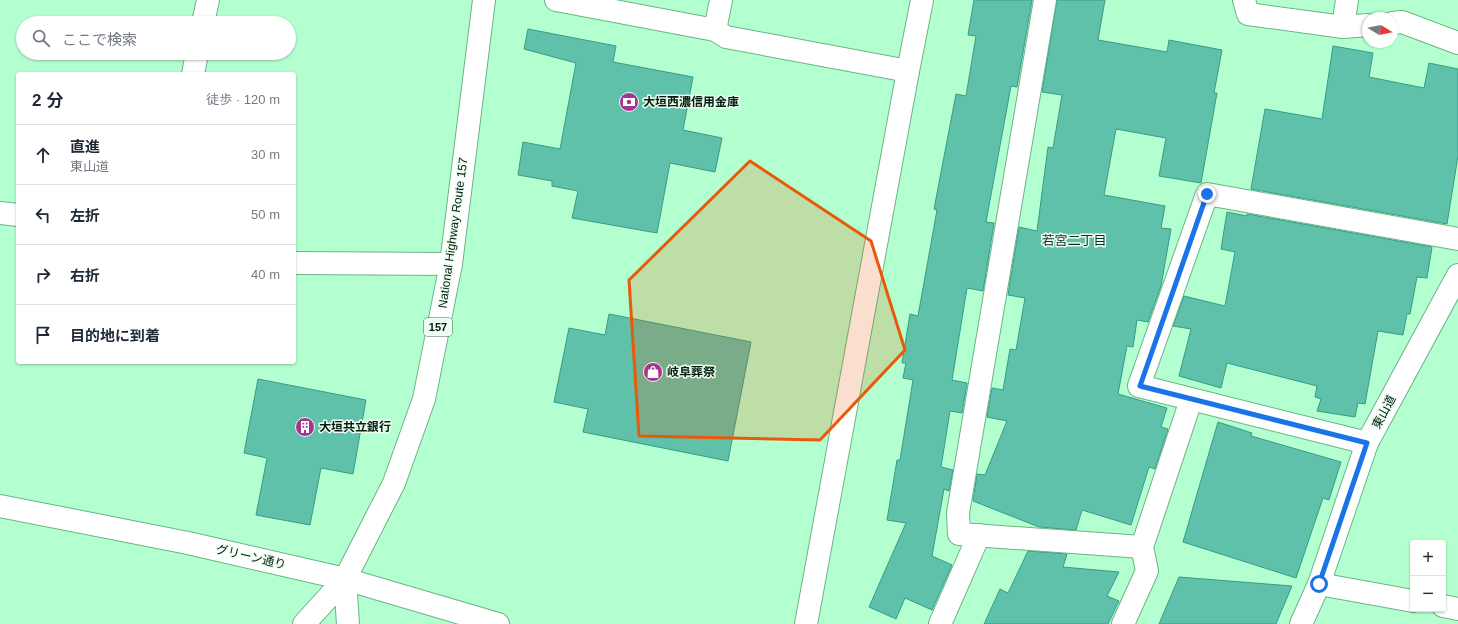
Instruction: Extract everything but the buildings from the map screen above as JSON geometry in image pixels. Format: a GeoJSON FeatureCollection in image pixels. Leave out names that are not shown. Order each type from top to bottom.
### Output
{"type":"FeatureCollection","features":[{"type":"Feature","properties":{"kind":"main road"},"geometry":{"type":"LineString","coordinates":[[205,16],[208,0]]}},
{"type":"Feature","properties":{"kind":"main road","name":"National Highway Route 157"},"geometry":{"type":"LineString","coordinates":[[304,624],[345,579],[394,484],[424,398],[451,264],[484,0]]}},
{"type":"Feature","properties":{"kind":"main road"},"geometry":{"type":"LineString","coordinates":[[556,0],[715,30],[726,37],[908,71]]}},
{"type":"Feature","properties":{"kind":"main road"},"geometry":{"type":"LineString","coordinates":[[715,30],[721,0]]}},
{"type":"Feature","properties":{"kind":"main road"},"geometry":{"type":"LineString","coordinates":[[806,624],[922,0]]}},
{"type":"Feature","properties":{"kind":"main road"},"geometry":{"type":"LineString","coordinates":[[1045,0],[958,513],[959,534],[1142,547]]}},
{"type":"Feature","properties":{"kind":"main road"},"geometry":{"type":"LineString","coordinates":[[1244,0],[1248,14],[1343,27],[1362,25]]}},
{"type":"Feature","properties":{"kind":"main road"},"geometry":{"type":"LineString","coordinates":[[1343,27],[1347,0]]}},
{"type":"Feature","properties":{"kind":"main road"},"geometry":{"type":"LineString","coordinates":[[1398,22],[1402,22],[1458,43]]}},
{"type":"Feature","properties":{"kind":"main road"},"geometry":{"type":"LineString","coordinates":[[193,72],[196,60]]}},
{"type":"Feature","properties":{"kind":"main road"},"geometry":{"type":"LineString","coordinates":[[1367,443],[1140,386],[1207,194],[1458,239]]}},
{"type":"Feature","properties":{"kind":"main road"},"geometry":{"type":"LineString","coordinates":[[0,213],[16,215]]}},
{"type":"Feature","properties":{"kind":"main road"},"geometry":{"type":"LineString","coordinates":[[296,263],[451,264]]}},
{"type":"Feature","properties":{"kind":"main road","name":"東山道"},"geometry":{"type":"LineString","coordinates":[[1301,624],[1319,584],[1367,443],[1458,275]]}},
{"type":"Feature","properties":{"kind":"main road"},"geometry":{"type":"LineString","coordinates":[[1123,624],[1147,571],[1142,547],[1191,400]]}},
{"type":"Feature","properties":{"kind":"main road","name":"グリーン通り"},"geometry":{"type":"LineString","coordinates":[[0,506],[188,543],[345,579],[498,624]]}},
{"type":"Feature","properties":{"kind":"main road"},"geometry":{"type":"LineString","coordinates":[[940,624],[979,535]]}},
{"type":"Feature","properties":{"kind":"main road"},"geometry":{"type":"LineString","coordinates":[[345,579],[348,624]]}},
{"type":"Feature","properties":{"kind":"main road"},"geometry":{"type":"LineString","coordinates":[[1319,584],[1410,600]]}},
{"type":"Feature","properties":{"kind":"main road"},"geometry":{"type":"LineString","coordinates":[[1446,607],[1458,609]]}},
{"type":"Feature","properties":{"kind":"highlighted area"},"geometry":{"type":"Polygon","coordinates":[[[750,161],[871,241],[905,350],[820,440],[639,436],[629,280],[750,161]]]}},
{"type":"Feature","properties":{"kind":"place","name":"大垣西濃信用金庫"},"geometry":{"type":"Point","coordinates":[629,102]}},
{"type":"Feature","properties":{"kind":"place","name":"岐阜葬祭"},"geometry":{"type":"Point","coordinates":[653,372]}},
{"type":"Feature","properties":{"kind":"place","name":"大垣共立銀行"},"geometry":{"type":"Point","coordinates":[305,427]}},
{"type":"Feature","properties":{"kind":"district","name":"若宮二丁目"},"geometry":{"type":"Point","coordinates":[1074,240]}},
{"type":"Feature","properties":{"kind":"route"},"geometry":{"type":"LineString","coordinates":[[1207,194],[1140,386],[1367,443],[1319,584]]}}]}
